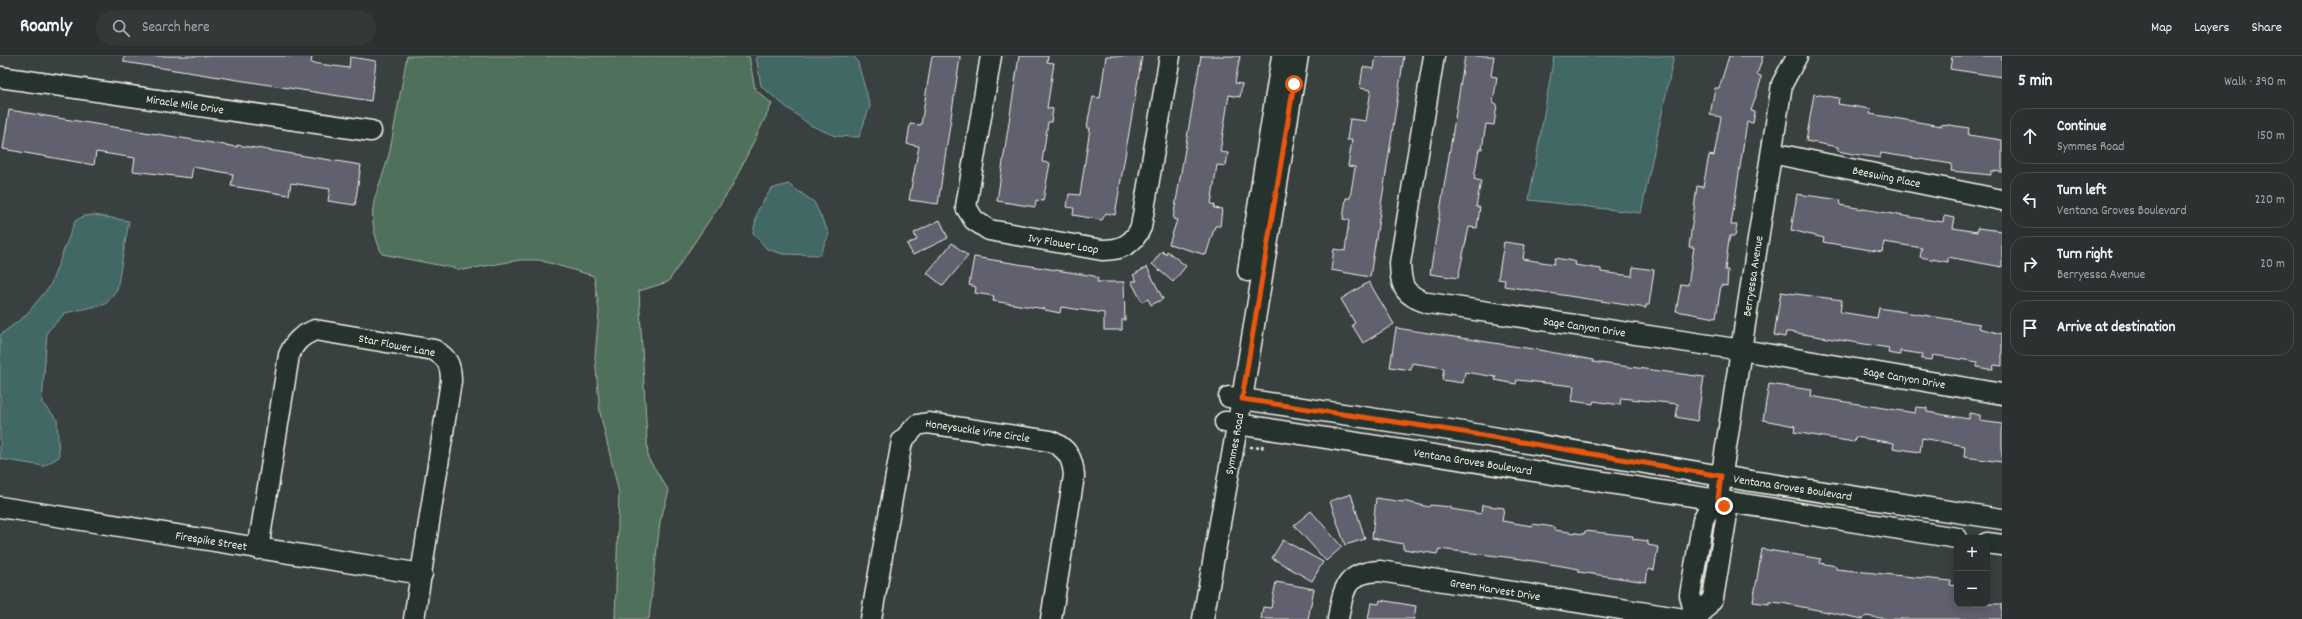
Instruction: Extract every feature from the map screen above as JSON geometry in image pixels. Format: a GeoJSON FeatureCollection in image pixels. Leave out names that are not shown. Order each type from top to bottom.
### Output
{"type":"FeatureCollection","features":[{"type":"Feature","properties":{"kind":"street","name":"Ivy Flower Loop"},"geometry":{"type":"LineString","coordinates":[[991,56],[966,207],[974,220],[989,230],[1102,250],[1112,250],[1130,243],[1141,227],[1170,56]]}},
{"type":"Feature","properties":{"kind":"street","name":"Symmes Road"},"geometry":{"type":"LineString","coordinates":[[1203,619],[1282,56]]}},
{"type":"Feature","properties":{"kind":"street","name":"Symmes Road"},"geometry":{"type":"LineString","coordinates":[[1235,398],[1298,56]]}},
{"type":"Feature","properties":{"kind":"street","name":"Sage Canyon Drive"},"geometry":{"type":"LineString","coordinates":[[1434,56],[1400,263],[1401,278],[1404,289],[1412,298],[1428,303],[1742,350],[2002,394]]}},
{"type":"Feature","properties":{"kind":"street","name":"Berryessa Avenue"},"geometry":{"type":"LineString","coordinates":[[1718,499],[1782,84],[1797,56]]}},
{"type":"Feature","properties":{"kind":"street","name":"Miracle Mile Drive"},"geometry":{"type":"LineString","coordinates":[[0,77],[371,131]]}},
{"type":"Feature","properties":{"kind":"street","name":"Beeswing Place"},"geometry":{"type":"LineString","coordinates":[[1772,153],[2002,200]]}},
{"type":"Feature","properties":{"kind":"street","name":"Star Flower Lane"},"geometry":{"type":"LineString","coordinates":[[258,548],[289,355],[294,343],[302,335],[315,330],[434,350],[445,356],[451,366],[451,380],[414,619]]}},
{"type":"Feature","properties":{"kind":"street","name":"Ventana Groves Boulevard"},"geometry":{"type":"LineString","coordinates":[[1235,398],[1463,432],[1721,476],[2002,519]]}},
{"type":"Feature","properties":{"kind":"street","name":"Honeysuckle Vine Circle"},"geometry":{"type":"LineString","coordinates":[[871,619],[902,441],[917,426],[928,423],[1050,440],[1060,444],[1067,451],[1073,462],[1074,476],[1051,619]]}},
{"type":"Feature","properties":{"kind":"street","name":"Symmes Road"},"geometry":{"type":"LineString","coordinates":[[1193,619],[1231,423]]}},
{"type":"Feature","properties":{"kind":"street","name":"Ventana Groves Boulevard"},"geometry":{"type":"LineString","coordinates":[[1231,423],[1954,538]]}},
{"type":"Feature","properties":{"kind":"street"},"geometry":{"type":"LineString","coordinates":[[1696,619],[1690,595],[1703,520],[1711,504],[1718,499]]}},
{"type":"Feature","properties":{"kind":"street","name":"Firespike Street"},"geometry":{"type":"LineString","coordinates":[[0,507],[422,574]]}},
{"type":"Feature","properties":{"kind":"street"},"geometry":{"type":"LineString","coordinates":[[1990,543],[2002,545]]}},
{"type":"Feature","properties":{"kind":"street","name":"Green Harvest Drive"},"geometry":{"type":"LineString","coordinates":[[1338,619],[1346,586],[1354,576],[1366,571],[1380,571],[1684,619]]}},
{"type":"Feature","properties":{"kind":"green space"},"geometry":{"type":"Polygon","coordinates":[[[407,56],[749,56],[755,89],[772,104],[731,188],[668,282],[639,291],[648,458],[669,491],[660,522],[649,619],[615,619],[619,493],[600,413],[595,357],[599,311],[594,276],[539,260],[520,260],[463,270],[382,254],[373,223],[374,200],[390,150],[407,56]]]}},
{"type":"Feature","properties":{"kind":"water"},"geometry":{"type":"Polygon","coordinates":[[[756,56],[853,56],[857,60],[870,106],[859,137],[835,136],[810,125],[785,106],[761,86],[756,56]]]}},
{"type":"Feature","properties":{"kind":"water"},"geometry":{"type":"Polygon","coordinates":[[[1554,56],[1674,56],[1641,213],[1529,200],[1554,56]]]}},
{"type":"Feature","properties":{"kind":"water"},"geometry":{"type":"Polygon","coordinates":[[[788,184],[814,202],[829,234],[820,255],[783,254],[767,249],[753,233],[758,210],[771,189],[788,184]]]}},
{"type":"Feature","properties":{"kind":"water"},"geometry":{"type":"Polygon","coordinates":[[[94,215],[129,221],[117,289],[106,304],[65,313],[47,332],[42,403],[57,419],[59,457],[44,466],[0,459],[0,335],[25,316],[50,286],[75,221],[84,216],[94,215]]]}},
{"type":"Feature","properties":{"kind":"building"},"geometry":{"type":"Polygon","coordinates":[[[124,56],[312,56],[311,63],[349,68],[350,57],[376,61],[371,101],[124,62],[124,56]]]}},
{"type":"Feature","properties":{"kind":"building"},"geometry":{"type":"Polygon","coordinates":[[[932,56],[960,56],[938,204],[909,200],[919,146],[907,144],[910,124],[921,125],[932,56]]]}},
{"type":"Feature","properties":{"kind":"building"},"geometry":{"type":"Polygon","coordinates":[[[1019,56],[1048,56],[1047,62],[1054,63],[1047,108],[1053,109],[1051,122],[1048,122],[1042,162],[1050,163],[1043,201],[1036,200],[1035,207],[997,201],[1019,56]]]}},
{"type":"Feature","properties":{"kind":"building"},"geometry":{"type":"Polygon","coordinates":[[[1106,56],[1142,56],[1115,215],[1106,213],[1102,220],[1073,215],[1074,208],[1067,207],[1069,194],[1080,195],[1090,128],[1087,128],[1089,115],[1093,97],[1100,98],[1106,56]]]}},
{"type":"Feature","properties":{"kind":"building"},"geometry":{"type":"Polygon","coordinates":[[[1201,56],[1240,56],[1235,83],[1242,84],[1240,97],[1229,95],[1220,152],[1228,153],[1226,166],[1217,165],[1211,204],[1215,205],[1214,208],[1222,209],[1220,226],[1215,226],[1206,255],[1169,244],[1177,220],[1173,219],[1201,56]]]}},
{"type":"Feature","properties":{"kind":"building"},"geometry":{"type":"Polygon","coordinates":[[[1376,56],[1404,56],[1370,277],[1331,270],[1334,249],[1345,251],[1349,220],[1343,219],[1346,198],[1350,198],[1355,167],[1348,166],[1352,140],[1347,140],[1350,119],[1366,121],[1371,90],[1360,88],[1363,67],[1374,69],[1376,56]]]}},
{"type":"Feature","properties":{"kind":"building"},"geometry":{"type":"Polygon","coordinates":[[[1465,56],[1494,56],[1491,76],[1497,77],[1493,103],[1497,104],[1494,125],[1486,124],[1482,149],[1479,149],[1474,179],[1481,181],[1476,207],[1480,207],[1477,228],[1469,227],[1458,278],[1430,274],[1465,56]]]}},
{"type":"Feature","properties":{"kind":"building"},"geometry":{"type":"Polygon","coordinates":[[[1729,56],[1763,56],[1757,75],[1761,76],[1761,80],[1751,111],[1755,112],[1753,123],[1747,122],[1731,225],[1737,225],[1735,236],[1730,236],[1725,270],[1728,270],[1727,286],[1721,285],[1716,318],[1676,311],[1681,284],[1688,285],[1694,247],[1689,247],[1697,186],[1703,187],[1709,155],[1714,156],[1721,117],[1710,115],[1715,88],[1719,88],[1729,56]]]}},
{"type":"Feature","properties":{"kind":"building"},"geometry":{"type":"Polygon","coordinates":[[[1952,56],[2002,56],[2002,77],[1950,69],[1952,56]]]}},
{"type":"Feature","properties":{"kind":"building"},"geometry":{"type":"Polygon","coordinates":[[[1814,94],[1839,98],[1838,104],[1871,109],[1870,114],[1942,126],[1942,124],[1969,128],[1968,135],[2002,140],[2002,172],[1991,171],[1991,175],[1951,171],[1952,164],[1881,153],[1880,158],[1853,154],[1838,151],[1838,147],[1806,141],[1814,94]]]}},
{"type":"Feature","properties":{"kind":"building"},"geometry":{"type":"Polygon","coordinates":[[[9,110],[237,147],[237,145],[361,165],[355,205],[328,201],[330,189],[291,183],[289,195],[231,186],[233,174],[193,167],[191,178],[133,171],[135,158],[96,152],[94,165],[3,149],[9,110]]]}},
{"type":"Feature","properties":{"kind":"building"},"geometry":{"type":"Polygon","coordinates":[[[1797,194],[1841,200],[1840,205],[1910,217],[1943,222],[1944,216],[1955,218],[1953,228],[1977,232],[1977,228],[2002,231],[2002,267],[1948,257],[1948,262],[1920,257],[1922,248],[1884,242],[1882,252],[1823,242],[1824,238],[1791,230],[1797,194]]]}},
{"type":"Feature","properties":{"kind":"building"},"geometry":{"type":"Polygon","coordinates":[[[940,220],[948,238],[913,255],[907,244],[917,240],[914,233],[940,220]]]}},
{"type":"Feature","properties":{"kind":"building"},"geometry":{"type":"Polygon","coordinates":[[[1504,242],[1525,245],[1523,259],[1554,264],[1555,258],[1576,262],[1575,265],[1601,269],[1601,272],[1632,276],[1633,267],[1654,270],[1649,305],[1646,305],[1646,308],[1504,286],[1505,280],[1498,279],[1504,242]]]}},
{"type":"Feature","properties":{"kind":"building"},"geometry":{"type":"Polygon","coordinates":[[[952,243],[968,256],[943,286],[927,273],[952,243]]]}},
{"type":"Feature","properties":{"kind":"building"},"geometry":{"type":"Polygon","coordinates":[[[1162,251],[1166,255],[1167,251],[1186,266],[1173,282],[1152,264],[1162,251]]]}},
{"type":"Feature","properties":{"kind":"building"},"geometry":{"type":"Polygon","coordinates":[[[974,257],[1094,276],[1098,278],[1097,282],[1124,282],[1125,320],[1122,320],[1122,330],[1104,330],[1104,313],[1061,307],[1060,313],[1045,309],[993,301],[994,296],[975,293],[976,287],[969,285],[974,257]]]}},
{"type":"Feature","properties":{"kind":"building"},"geometry":{"type":"Polygon","coordinates":[[[1147,267],[1163,299],[1151,305],[1148,299],[1142,302],[1131,281],[1137,281],[1133,275],[1147,267]]]}},
{"type":"Feature","properties":{"kind":"building"},"geometry":{"type":"Polygon","coordinates":[[[1369,282],[1394,324],[1363,343],[1352,325],[1355,323],[1341,299],[1369,282]]]}},
{"type":"Feature","properties":{"kind":"building"},"geometry":{"type":"Polygon","coordinates":[[[1781,292],[1842,300],[1840,312],[1877,318],[1879,308],[1980,324],[1979,328],[2002,334],[2002,366],[1994,365],[1993,369],[1988,369],[1977,367],[1978,362],[1933,355],[1932,360],[1921,359],[1922,354],[1900,351],[1900,355],[1888,353],[1889,348],[1790,332],[1786,332],[1785,337],[1774,335],[1781,292]]]}},
{"type":"Feature","properties":{"kind":"building"},"geometry":{"type":"Polygon","coordinates":[[[1396,328],[1539,350],[1593,360],[1593,362],[1704,377],[1697,421],[1676,417],[1678,404],[1621,398],[1620,405],[1594,401],[1593,404],[1572,401],[1574,386],[1517,380],[1516,384],[1495,380],[1496,377],[1465,372],[1463,383],[1442,380],[1444,368],[1412,363],[1411,370],[1390,367],[1396,328]]]}},
{"type":"Feature","properties":{"kind":"building"},"geometry":{"type":"Polygon","coordinates":[[[1769,384],[1812,390],[1811,396],[1915,413],[1916,407],[1927,408],[1927,412],[1969,419],[1969,413],[1980,415],[1980,421],[2002,424],[2002,462],[1964,457],[1965,446],[1922,438],[1920,452],[1893,448],[1894,443],[1855,437],[1854,442],[1794,432],[1795,426],[1763,420],[1769,384]]]}},
{"type":"Feature","properties":{"kind":"building"},"geometry":{"type":"Polygon","coordinates":[[[1351,494],[1365,539],[1345,545],[1330,501],[1351,494]]]}},
{"type":"Feature","properties":{"kind":"building"},"geometry":{"type":"Polygon","coordinates":[[[1376,498],[1403,501],[1429,507],[1430,505],[1451,507],[1451,509],[1481,514],[1482,505],[1504,508],[1502,521],[1532,526],[1533,524],[1554,527],[1554,530],[1584,534],[1585,531],[1633,536],[1633,539],[1648,541],[1648,545],[1658,547],[1654,570],[1648,569],[1646,582],[1579,572],[1579,569],[1522,559],[1439,549],[1437,554],[1403,549],[1403,544],[1372,538],[1376,498]]]}},
{"type":"Feature","properties":{"kind":"building"},"geometry":{"type":"Polygon","coordinates":[[[1311,511],[1342,547],[1326,561],[1294,525],[1311,511]]]}},
{"type":"Feature","properties":{"kind":"building"},"geometry":{"type":"Polygon","coordinates":[[[1283,540],[1323,562],[1312,581],[1272,558],[1283,540]]]}},
{"type":"Feature","properties":{"kind":"building"},"geometry":{"type":"Polygon","coordinates":[[[1762,549],[1821,559],[1820,563],[1836,566],[1836,569],[1951,581],[1950,585],[1954,586],[1954,607],[1990,607],[1990,604],[2002,604],[2002,619],[1888,619],[1866,616],[1863,619],[1782,603],[1769,602],[1769,604],[1753,602],[1762,549]]]}},
{"type":"Feature","properties":{"kind":"building"},"geometry":{"type":"Polygon","coordinates":[[[1276,582],[1314,589],[1308,619],[1261,619],[1263,607],[1271,608],[1276,582]]]}},
{"type":"Feature","properties":{"kind":"building"},"geometry":{"type":"Polygon","coordinates":[[[1380,600],[1416,606],[1414,619],[1368,619],[1371,603],[1379,604],[1380,600]]]}},
{"type":"Feature","properties":{"kind":"route"},"geometry":{"type":"LineString","coordinates":[[1294,84],[1258,293],[1242,399],[1463,432],[1721,476],[1718,499],[1724,506]]}}]}
